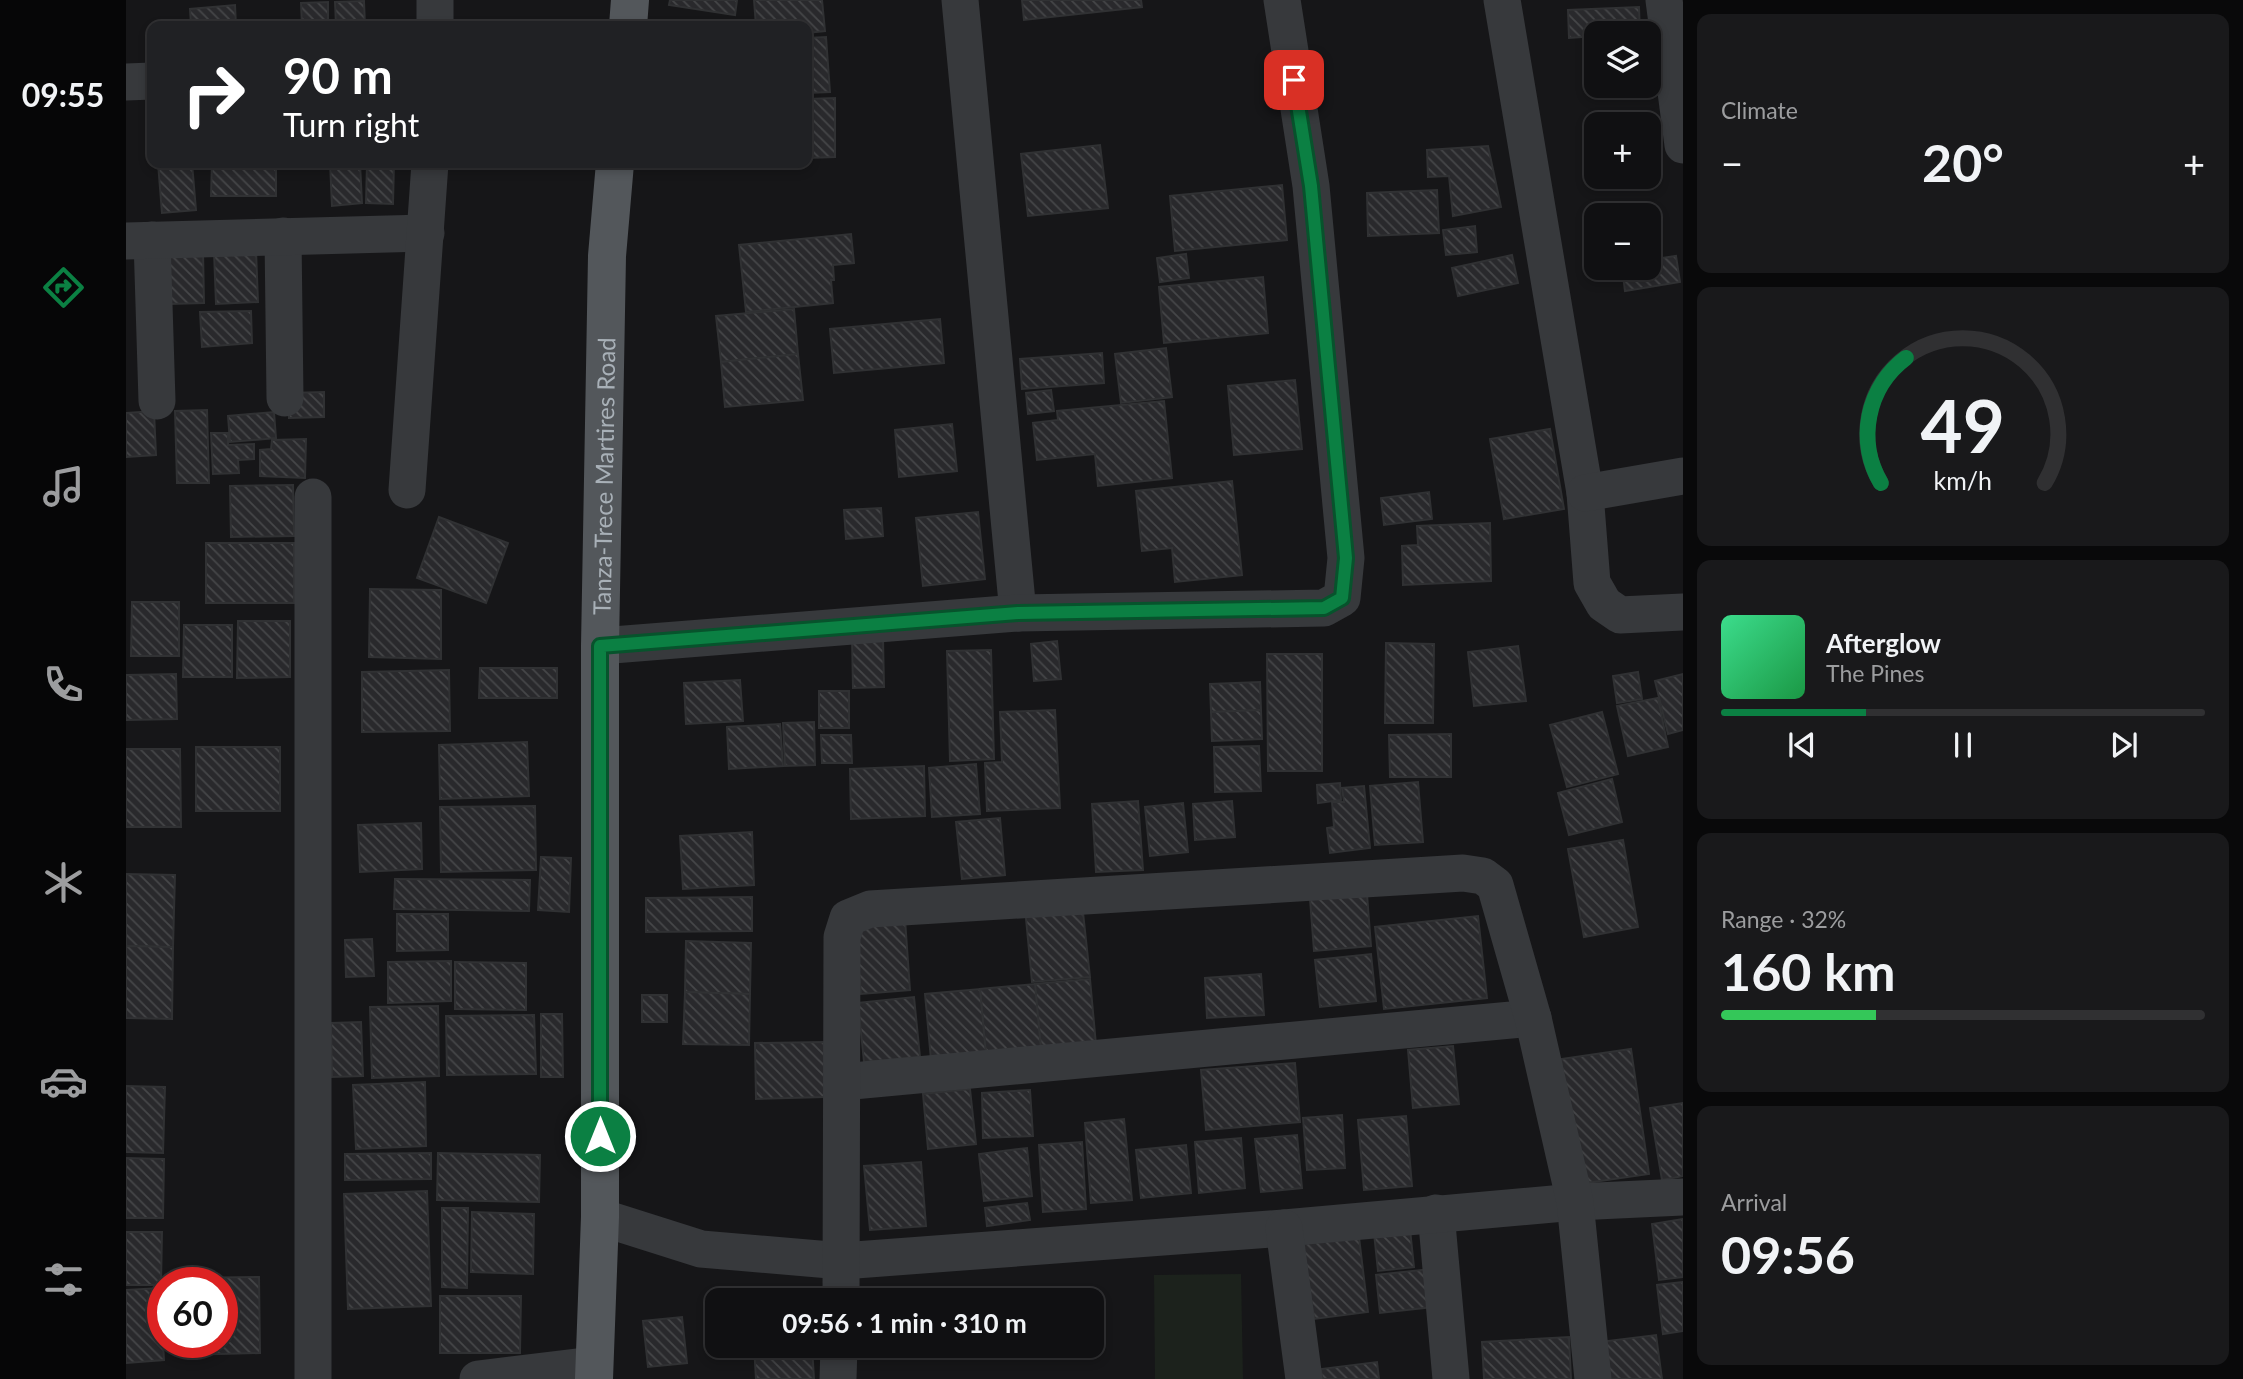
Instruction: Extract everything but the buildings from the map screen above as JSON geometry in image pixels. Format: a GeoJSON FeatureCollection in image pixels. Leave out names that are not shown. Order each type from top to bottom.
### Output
{"type":"FeatureCollection","features":[{"type":"Feature","properties":{"kind":"main road"},"geometry":{"type":"LineString","coordinates":[[628,21],[630,0]]}},
{"type":"Feature","properties":{"kind":"main road","name":"Tanza-Trece Martires Road"},"geometry":{"type":"LineString","coordinates":[[594,1372],[600,1217],[600,646],[607,256],[615,168]]}},
{"type":"Feature","properties":{"kind":"street"},"geometry":{"type":"LineString","coordinates":[[435,0],[435,21]]}},
{"type":"Feature","properties":{"kind":"street"},"geometry":{"type":"LineString","coordinates":[[960,0],[1018,613]]}},
{"type":"Feature","properties":{"kind":"street"},"geometry":{"type":"LineString","coordinates":[[600,646],[1018,613],[1324,608],[1342,598],[1346,558],[1311,186],[1282,0]]}},
{"type":"Feature","properties":{"kind":"street"},"geometry":{"type":"LineString","coordinates":[[1502,0],[1585,493],[1592,583],[1604,604],[1620,615],[1683,612]]}},
{"type":"Feature","properties":{"kind":"street"},"geometry":{"type":"LineString","coordinates":[[1664,0],[1683,145]]}},
{"type":"Feature","properties":{"kind":"street"},"geometry":{"type":"LineString","coordinates":[[126,82],[147,81]]}},
{"type":"Feature","properties":{"kind":"street"},"geometry":{"type":"LineString","coordinates":[[407,490],[430,168]]}},
{"type":"Feature","properties":{"kind":"street"},"geometry":{"type":"LineString","coordinates":[[157,401],[139,240],[426,233]]}},
{"type":"Feature","properties":{"kind":"street"},"geometry":{"type":"LineString","coordinates":[[283,236],[285,398]]}},
{"type":"Feature","properties":{"kind":"street"},"geometry":{"type":"LineString","coordinates":[[1585,493],[1683,476]]}},
{"type":"Feature","properties":{"kind":"street"},"geometry":{"type":"LineString","coordinates":[[313,497],[313,1379]]}},
{"type":"Feature","properties":{"kind":"street"},"geometry":{"type":"LineString","coordinates":[[841,1288],[842,937],[848,918],[870,909],[1463,873],[1483,876],[1496,885],[1533,1018],[1575,1202],[1593,1379]]}},
{"type":"Feature","properties":{"kind":"street"},"geometry":{"type":"LineString","coordinates":[[842,1082],[1533,1018]]}},
{"type":"Feature","properties":{"kind":"street"},"geometry":{"type":"LineString","coordinates":[[600,1217],[701,1249],[842,1261],[1284,1228],[1575,1202],[1683,1197]]}},
{"type":"Feature","properties":{"kind":"street"},"geometry":{"type":"LineString","coordinates":[[1436,1213],[1451,1379]]}},
{"type":"Feature","properties":{"kind":"street"},"geometry":{"type":"LineString","coordinates":[[1284,1228],[1304,1379]]}},
{"type":"Feature","properties":{"kind":"street"},"geometry":{"type":"LineString","coordinates":[[838,1379],[839,1358]]}},
{"type":"Feature","properties":{"kind":"street"},"geometry":{"type":"LineString","coordinates":[[478,1379],[594,1372]]}},
{"type":"Feature","properties":{"kind":"shaded area"},"geometry":{"type":"Polygon","coordinates":[[[1241,1274],[1243,1379],[1155,1379],[1154,1275],[1241,1274]]]}},
{"type":"Feature","properties":{"kind":"route"},"geometry":{"type":"LineString","coordinates":[[600,1136],[600,646],[1018,613],[1324,608],[1342,598],[1346,558],[1311,186],[1294,80]]}}]}
